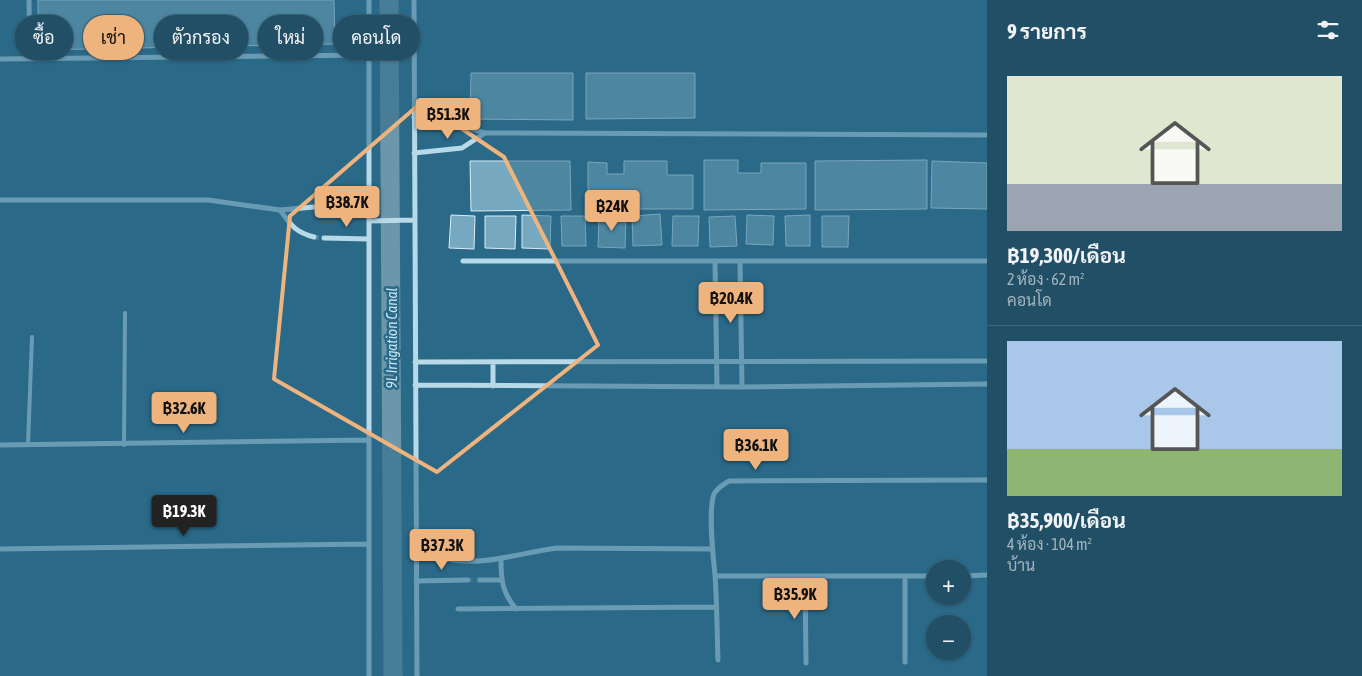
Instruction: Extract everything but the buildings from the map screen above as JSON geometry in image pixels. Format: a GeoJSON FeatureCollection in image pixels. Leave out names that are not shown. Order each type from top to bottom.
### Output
{"type":"FeatureCollection","features":[{"type":"Feature","properties":{"kind":"street"},"geometry":{"type":"LineString","coordinates":[[29,0],[29,15]]}},
{"type":"Feature","properties":{"kind":"street"},"geometry":{"type":"LineString","coordinates":[[369,0],[369,15]]}},
{"type":"Feature","properties":{"kind":"street"},"geometry":{"type":"LineString","coordinates":[[414,0],[412,221],[417,676]]}},
{"type":"Feature","properties":{"kind":"street"},"geometry":{"type":"LineString","coordinates":[[73,59],[333,56]]}},
{"type":"Feature","properties":{"kind":"street"},"geometry":{"type":"LineString","coordinates":[[0,59],[15,59]]}},
{"type":"Feature","properties":{"kind":"street"},"geometry":{"type":"LineString","coordinates":[[368,60],[369,676]]}},
{"type":"Feature","properties":{"kind":"street"},"geometry":{"type":"LineString","coordinates":[[414,117],[445,120],[485,133],[987,135]]}},
{"type":"Feature","properties":{"kind":"street"},"geometry":{"type":"LineString","coordinates":[[414,152],[462,148],[485,133]]}},
{"type":"Feature","properties":{"kind":"street"},"geometry":{"type":"LineString","coordinates":[[0,200],[208,200],[280,210],[314,207]]}},
{"type":"Feature","properties":{"kind":"street"},"geometry":{"type":"LineString","coordinates":[[324,207],[369,207]]}},
{"type":"Feature","properties":{"kind":"street"},"geometry":{"type":"LineString","coordinates":[[280,210],[301,234],[314,237]]}},
{"type":"Feature","properties":{"kind":"street"},"geometry":{"type":"LineString","coordinates":[[369,221],[412,221]]}},
{"type":"Feature","properties":{"kind":"street"},"geometry":{"type":"LineString","coordinates":[[324,238],[369,239]]}},
{"type":"Feature","properties":{"kind":"street"},"geometry":{"type":"LineString","coordinates":[[463,261],[987,261]]}},
{"type":"Feature","properties":{"kind":"street"},"geometry":{"type":"LineString","coordinates":[[740,261],[742,387]]}},
{"type":"Feature","properties":{"kind":"street"},"geometry":{"type":"LineString","coordinates":[[715,262],[717,387]]}},
{"type":"Feature","properties":{"kind":"street"},"geometry":{"type":"LineString","coordinates":[[415,362],[987,361]]}},
{"type":"Feature","properties":{"kind":"street"},"geometry":{"type":"LineString","coordinates":[[493,362],[493,386]]}},
{"type":"Feature","properties":{"kind":"street"},"geometry":{"type":"LineString","coordinates":[[415,385],[742,387],[987,384]]}},
{"type":"Feature","properties":{"kind":"street"},"geometry":{"type":"LineString","coordinates":[[0,445],[124,445],[369,440]]}},
{"type":"Feature","properties":{"kind":"street"},"geometry":{"type":"LineString","coordinates":[[718,660],[715,576],[712,549],[712,501],[715,491],[729,481],[987,480]]}},
{"type":"Feature","properties":{"kind":"street"},"geometry":{"type":"LineString","coordinates":[[0,549],[369,544]]}},
{"type":"Feature","properties":{"kind":"street"},"geometry":{"type":"LineString","coordinates":[[416,545],[446,558],[465,561],[501,559],[533,551],[558,548],[712,549]]}},
{"type":"Feature","properties":{"kind":"street"},"geometry":{"type":"LineString","coordinates":[[501,559],[501,580],[509,600],[516,609]]}},
{"type":"Feature","properties":{"kind":"street"},"geometry":{"type":"LineString","coordinates":[[971,576],[987,575]]}},
{"type":"Feature","properties":{"kind":"street"},"geometry":{"type":"LineString","coordinates":[[715,576],[926,576]]}},
{"type":"Feature","properties":{"kind":"street"},"geometry":{"type":"LineString","coordinates":[[805,576],[806,663]]}},
{"type":"Feature","properties":{"kind":"street"},"geometry":{"type":"LineString","coordinates":[[905,576],[906,662]]}},
{"type":"Feature","properties":{"kind":"street"},"geometry":{"type":"LineString","coordinates":[[416,581],[468,580]]}},
{"type":"Feature","properties":{"kind":"street"},"geometry":{"type":"LineString","coordinates":[[480,580],[501,580]]}},
{"type":"Feature","properties":{"kind":"street"},"geometry":{"type":"LineString","coordinates":[[458,610],[716,607]]}},
{"type":"Feature","properties":{"kind":"lane"},"geometry":{"type":"LineString","coordinates":[[124,445],[125,314]]}},
{"type":"Feature","properties":{"kind":"lane"},"geometry":{"type":"LineString","coordinates":[[28,445],[32,337]]}},
{"type":"Feature","properties":{"kind":"highlighted area"},"geometry":{"type":"Polygon","coordinates":[[[422,102],[504,157],[598,345],[437,472],[274,379],[290,216],[422,102]]]}},
{"type":"Feature","properties":{"kind":"waterway","name":"9L Irrigation Canal"},"geometry":{"type":"LineString","coordinates":[[389,0],[393,676]]}},
{"type":"Feature","properties":{"kind":"tunnel"},"geometry":{"type":"LineString","coordinates":[[314,237],[324,238]]}},
{"type":"Feature","properties":{"kind":"tunnel"},"geometry":{"type":"LineString","coordinates":[[468,580],[480,580]]}}]}
